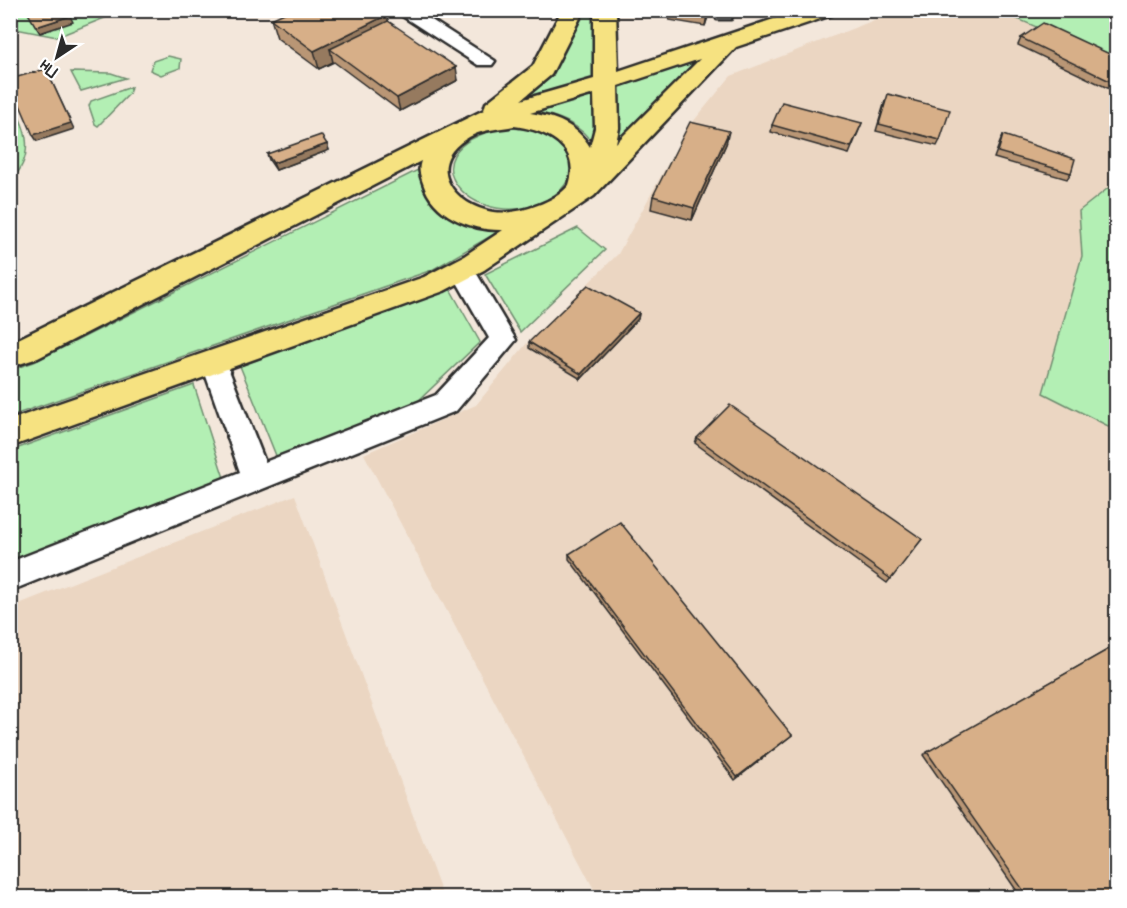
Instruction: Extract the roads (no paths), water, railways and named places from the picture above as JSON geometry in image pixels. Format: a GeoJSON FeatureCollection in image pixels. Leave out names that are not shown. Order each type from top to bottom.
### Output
{"type":"FeatureCollection","features":[{"type":"Feature","properties":{"kind":"main road"},"geometry":{"type":"LineString","coordinates":[[573,10],[543,70],[515,94],[439,148],[432,162],[430,177],[436,191],[447,204],[464,214],[485,220],[508,222],[541,216],[567,203],[583,189],[600,160],[607,128],[605,10]]}},
{"type":"Feature","properties":{"kind":"main road"},"geometry":{"type":"LineString","coordinates":[[10,355],[27,350],[487,117],[729,44],[824,10]]}},
{"type":"Feature","properties":{"kind":"main road"},"geometry":{"type":"LineString","coordinates":[[10,434],[434,284],[462,270],[585,190],[729,44]]}},
{"type":"Feature","properties":{"kind":"main road"},"geometry":{"type":"LineString","coordinates":[[466,128],[489,120],[514,118],[538,122],[558,129],[574,141],[584,155],[587,171],[581,188],[567,203]]}},
{"type":"Feature","properties":{"kind":"street"},"geometry":{"type":"LineString","coordinates":[[402,10],[485,60]]}},
{"type":"Feature","properties":{"kind":"street"},"geometry":{"type":"LineString","coordinates":[[10,577],[446,404],[503,340],[462,270]]}},
{"type":"Feature","properties":{"kind":"street"},"geometry":{"type":"LineString","coordinates":[[214,362],[257,478]]}}]}
